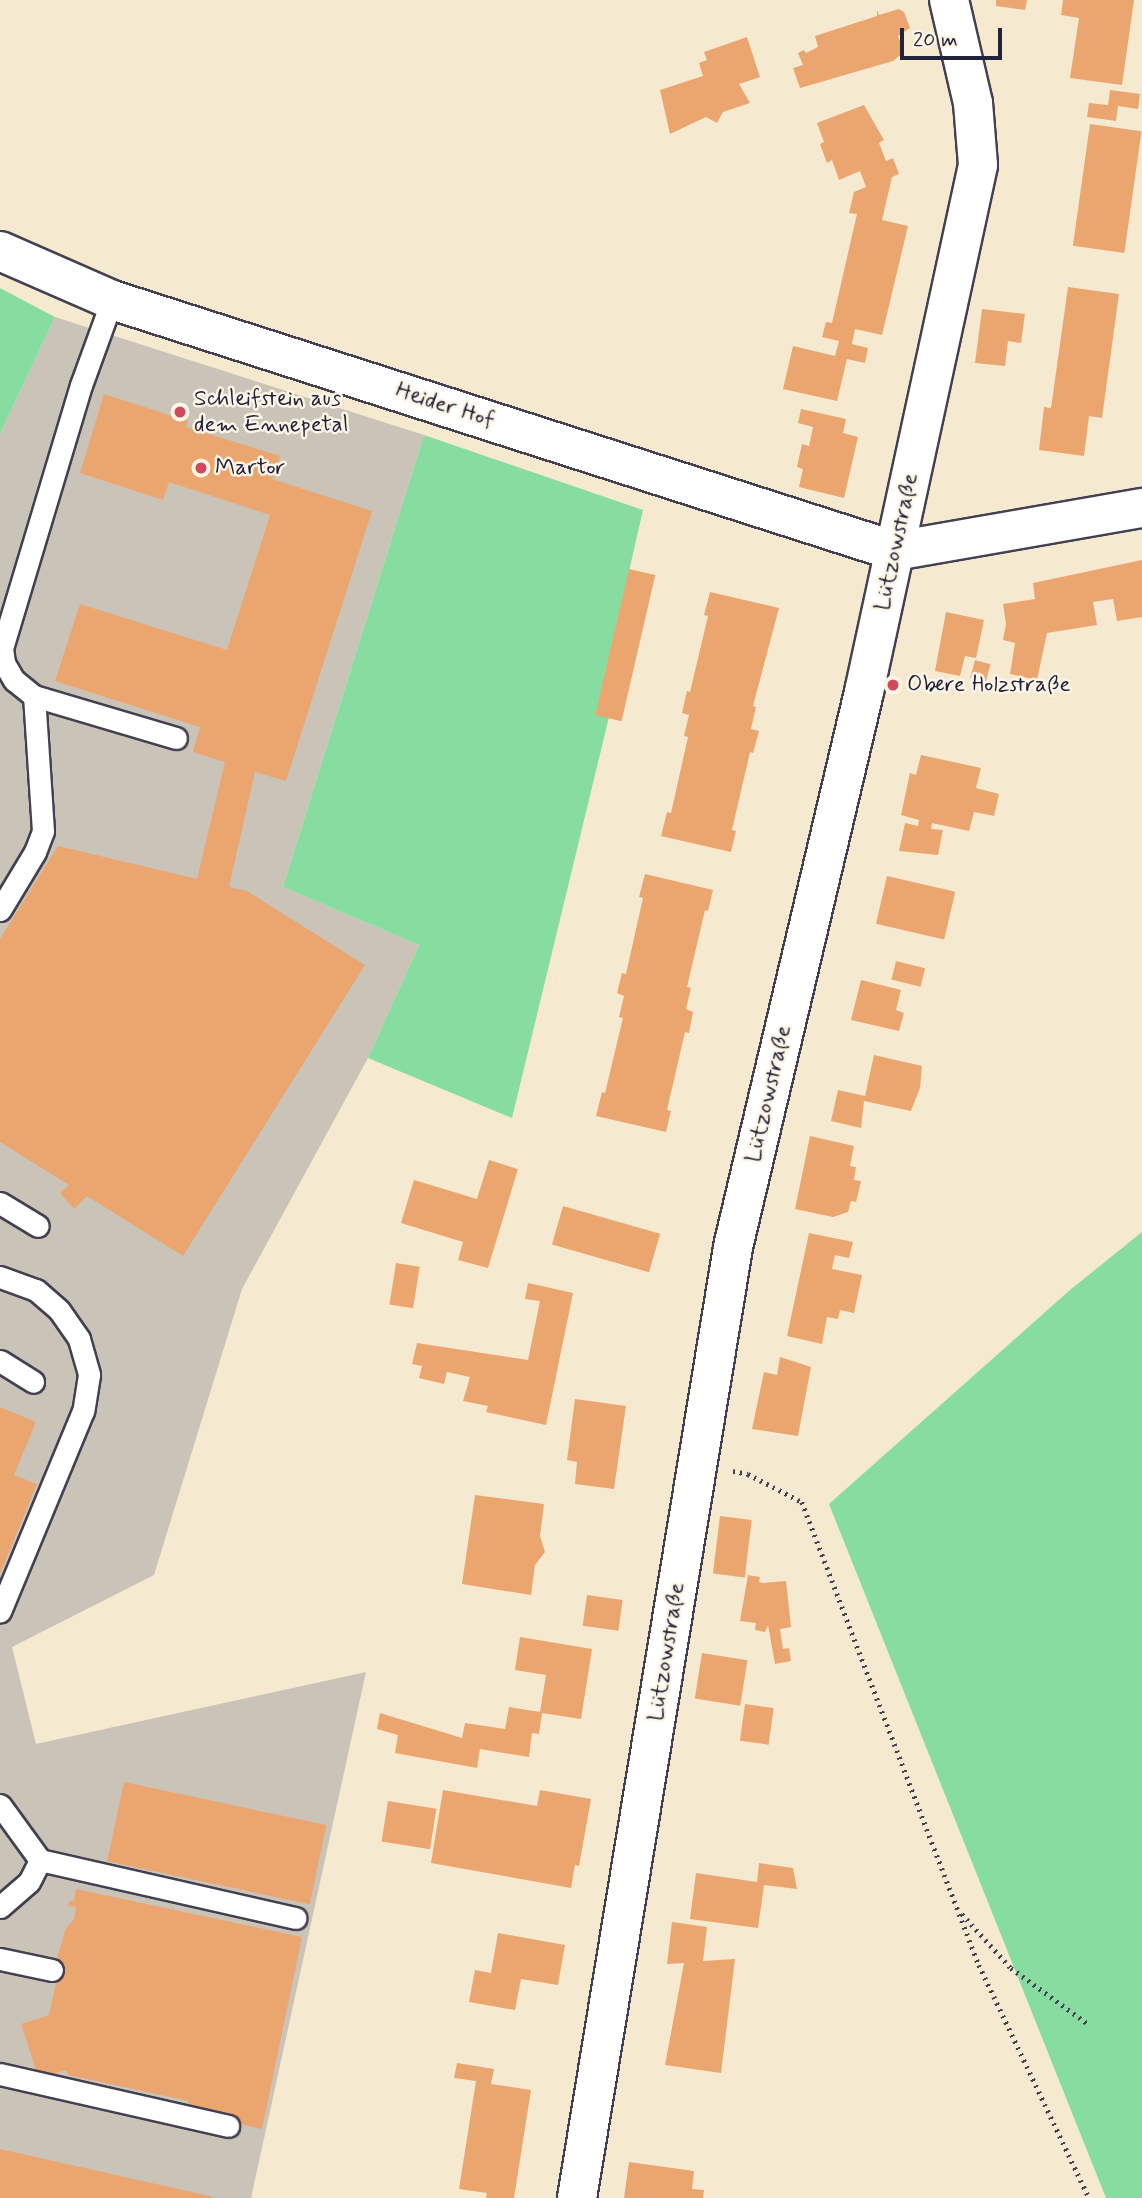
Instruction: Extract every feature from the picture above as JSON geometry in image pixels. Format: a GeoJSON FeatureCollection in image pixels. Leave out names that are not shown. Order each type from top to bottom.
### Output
{"type":"FeatureCollection","features":[{"type":"Feature","properties":{"kind":"street","name":"Lützowstraße"},"geometry":{"type":"LineString","coordinates":[[577,2198],[733,1247],[895,551],[978,165],[973,103],[949,0]]}},
{"type":"Feature","properties":{"kind":"street","name":"Heider Hof"},"geometry":{"type":"LineString","coordinates":[[0,251],[112,300],[895,551]]}},
{"type":"Feature","properties":{"kind":"street"},"geometry":{"type":"LineString","coordinates":[[895,551],[1141,502]]}},
{"type":"Feature","properties":{"kind":"lane"},"geometry":{"type":"LineString","coordinates":[[112,300],[81,385],[2,648],[4,663],[14,680],[34,696],[176,738]]}},
{"type":"Feature","properties":{"kind":"lane"},"geometry":{"type":"LineString","coordinates":[[0,909],[35,852],[43,831],[34,696]]}},
{"type":"Feature","properties":{"kind":"lane"},"geometry":{"type":"LineString","coordinates":[[0,1203],[38,1226]]}},
{"type":"Feature","properties":{"kind":"lane"},"geometry":{"type":"LineString","coordinates":[[0,1277],[36,1290],[59,1310],[79,1339],[89,1375],[83,1411],[0,1611]]}},
{"type":"Feature","properties":{"kind":"lane"},"geometry":{"type":"LineString","coordinates":[[0,1361],[33,1381]]}},
{"type":"Feature","properties":{"kind":"lane"},"geometry":{"type":"LineString","coordinates":[[0,1804],[40,1860],[295,1918]]}},
{"type":"Feature","properties":{"kind":"lane"},"geometry":{"type":"LineString","coordinates":[[0,1907],[29,1882],[40,1860]]}},
{"type":"Feature","properties":{"kind":"lane"},"geometry":{"type":"LineString","coordinates":[[0,1959],[52,1970]]}},
{"type":"Feature","properties":{"kind":"lane"},"geometry":{"type":"LineString","coordinates":[[0,2074],[228,2126]]}},
{"type":"Feature","properties":{"kind":"path"},"geometry":{"type":"LineString","coordinates":[[697,1465],[748,1474],[802,1502],[979,1965],[1088,2198]]}},
{"type":"Feature","properties":{"kind":"path"},"geometry":{"type":"LineString","coordinates":[[959,1910],[1011,1968],[1088,2024]]}},
{"type":"Feature","properties":{"kind":"shaded area"},"geometry":{"type":"Polygon","coordinates":[[[55,317],[424,435],[283,887],[419,945],[368,1058],[242,1289],[154,1575],[12,1647],[36,1744],[366,1672],[251,2198],[0,2198],[0,434],[55,317]]]}},
{"type":"Feature","properties":{"kind":"green space"},"geometry":{"type":"Polygon","coordinates":[[[0,288],[55,317],[0,434],[0,288]]]}},
{"type":"Feature","properties":{"kind":"green space"},"geometry":{"type":"Polygon","coordinates":[[[424,435],[643,510],[596,715],[609,717],[512,1118],[368,1058],[419,945],[283,887],[424,435]]]}},
{"type":"Feature","properties":{"kind":"green space"},"geometry":{"type":"Polygon","coordinates":[[[1142,1232],[1142,2198],[1106,2198],[829,1504],[1070,1290],[1142,1232]]]}},
{"type":"Feature","properties":{"kind":"building"},"geometry":{"type":"Polygon","coordinates":[[[996,0],[1027,0],[1025,10],[996,6],[996,0]]]}},
{"type":"Feature","properties":{"kind":"building"},"geometry":{"type":"Polygon","coordinates":[[[1063,0],[1134,0],[1122,85],[1070,78],[1079,18],[1061,15],[1063,0]]]}},
{"type":"Feature","properties":{"kind":"building"},"geometry":{"type":"Polygon","coordinates":[[[899,9],[904,12],[910,28],[898,36],[904,52],[893,61],[800,88],[793,68],[803,65],[798,53],[804,50],[806,53],[818,47],[815,36],[877,16],[877,10],[879,15],[899,9]]]}},
{"type":"Feature","properties":{"kind":"building"},"geometry":{"type":"Polygon","coordinates":[[[747,37],[760,77],[739,84],[750,103],[723,112],[717,123],[706,117],[670,134],[660,90],[703,76],[699,63],[707,60],[704,52],[747,37]]]}},
{"type":"Feature","properties":{"kind":"building"},"geometry":{"type":"Polygon","coordinates":[[[1110,90],[1140,94],[1138,109],[1118,106],[1116,121],[1087,117],[1089,103],[1108,105],[1110,90]]]}},
{"type":"Feature","properties":{"kind":"building"},"geometry":{"type":"Polygon","coordinates":[[[864,105],[884,140],[879,143],[886,161],[893,158],[899,174],[892,177],[882,220],[908,226],[882,335],[855,329],[852,344],[868,348],[865,363],[847,359],[837,401],[783,389],[793,346],[835,356],[839,341],[822,337],[826,322],[832,323],[857,214],[849,213],[854,192],[866,187],[860,171],[839,180],[832,160],[827,163],[820,144],[824,142],[817,123],[864,105]]]}},
{"type":"Feature","properties":{"kind":"building"},"geometry":{"type":"Polygon","coordinates":[[[1090,124],[1141,131],[1124,253],[1073,246],[1090,124]]]}},
{"type":"Feature","properties":{"kind":"building"},"geometry":{"type":"Polygon","coordinates":[[[1068,287],[1119,294],[1102,418],[1089,416],[1084,456],[1039,450],[1044,407],[1051,408],[1068,287]]]}},
{"type":"Feature","properties":{"kind":"building"},"geometry":{"type":"Polygon","coordinates":[[[982,309],[1025,314],[1021,343],[1008,341],[1005,366],[975,363],[982,309]]]}},
{"type":"Feature","properties":{"kind":"building"},"geometry":{"type":"Polygon","coordinates":[[[104,394],[188,421],[186,427],[280,456],[272,479],[372,511],[286,781],[255,772],[229,887],[247,891],[365,965],[183,1256],[87,1196],[74,1209],[60,1193],[69,1185],[0,1142],[0,939],[58,846],[197,879],[225,762],[193,752],[200,727],[55,681],[80,604],[227,650],[270,515],[169,482],[163,500],[80,473],[104,394]]]}},
{"type":"Feature","properties":{"kind":"building"},"geometry":{"type":"Polygon","coordinates":[[[801,409],[846,419],[843,433],[858,437],[844,498],[799,487],[803,469],[797,467],[802,444],[809,446],[813,427],[798,423],[801,409]]]}},
{"type":"Feature","properties":{"kind":"building"},"geometry":{"type":"Polygon","coordinates":[[[1142,560],[1142,617],[1117,621],[1113,599],[1093,602],[1097,625],[1047,633],[1037,680],[1010,674],[1015,643],[1003,640],[1006,624],[1003,604],[1035,599],[1033,583],[1142,560]]]}},
{"type":"Feature","properties":{"kind":"building"},"geometry":{"type":"Polygon","coordinates":[[[629,569],[655,575],[622,721],[595,715],[629,569]]]}},
{"type":"Feature","properties":{"kind":"building"},"geometry":{"type":"Polygon","coordinates":[[[710,592],[779,608],[753,706],[756,707],[751,729],[759,731],[753,753],[750,752],[732,830],[736,831],[731,852],[661,836],[667,812],[671,813],[688,737],[684,736],[689,715],[682,713],[687,691],[690,692],[708,616],[704,615],[710,592]]]}},
{"type":"Feature","properties":{"kind":"building"},"geometry":{"type":"Polygon","coordinates":[[[946,612],[984,620],[976,658],[965,656],[960,676],[935,671],[946,612]]]}},
{"type":"Feature","properties":{"kind":"building"},"geometry":{"type":"Polygon","coordinates":[[[975,660],[990,664],[986,682],[970,677],[975,660]]]}},
{"type":"Feature","properties":{"kind":"building"},"geometry":{"type":"Polygon","coordinates":[[[921,755],[981,768],[976,788],[999,794],[994,816],[974,812],[969,831],[932,823],[931,829],[943,830],[938,855],[899,851],[905,823],[918,826],[919,820],[901,815],[910,773],[916,775],[921,755]]]}},
{"type":"Feature","properties":{"kind":"building"},"geometry":{"type":"Polygon","coordinates":[[[645,874],[713,890],[708,911],[705,910],[687,987],[691,988],[686,1009],[693,1012],[689,1033],[685,1032],[667,1110],[671,1111],[666,1132],[596,1116],[602,1092],[605,1093],[623,1018],[619,1017],[624,996],[617,993],[622,973],[626,974],[643,898],[639,897],[645,874]]]}},
{"type":"Feature","properties":{"kind":"building"},"geometry":{"type":"Polygon","coordinates":[[[887,876],[955,892],[944,939],[876,924],[887,876]]]}},
{"type":"Feature","properties":{"kind":"building"},"geometry":{"type":"Polygon","coordinates":[[[896,961],[925,968],[921,987],[891,979],[896,961]]]}},
{"type":"Feature","properties":{"kind":"building"},"geometry":{"type":"Polygon","coordinates":[[[861,980],[901,990],[896,1010],[904,1013],[899,1031],[851,1020],[861,980]]]}},
{"type":"Feature","properties":{"kind":"building"},"geometry":{"type":"Polygon","coordinates":[[[874,1055],[922,1066],[920,1088],[911,1111],[864,1101],[861,1128],[831,1121],[838,1090],[865,1096],[874,1055]]]}},
{"type":"Feature","properties":{"kind":"building"},"geometry":{"type":"Polygon","coordinates":[[[810,1136],[854,1146],[850,1166],[856,1167],[854,1180],[861,1181],[856,1202],[851,1201],[848,1212],[833,1217],[795,1209],[810,1136]]]}},
{"type":"Feature","properties":{"kind":"building"},"geometry":{"type":"Polygon","coordinates":[[[489,1160],[518,1169],[488,1268],[458,1260],[463,1242],[401,1223],[414,1180],[477,1199],[489,1160]]]}},
{"type":"Feature","properties":{"kind":"building"},"geometry":{"type":"Polygon","coordinates":[[[563,1206],[660,1234],[649,1272],[552,1244],[563,1206]]]}},
{"type":"Feature","properties":{"kind":"building"},"geometry":{"type":"Polygon","coordinates":[[[809,1233],[853,1242],[849,1258],[835,1255],[832,1269],[862,1275],[854,1313],[840,1310],[838,1319],[827,1317],[822,1344],[787,1336],[809,1233]]]}},
{"type":"Feature","properties":{"kind":"building"},"geometry":{"type":"Polygon","coordinates":[[[396,1263],[420,1267],[413,1308],[389,1304],[396,1263]]]}},
{"type":"Feature","properties":{"kind":"building"},"geometry":{"type":"Polygon","coordinates":[[[528,1283],[573,1293],[546,1425],[486,1412],[488,1406],[463,1401],[470,1377],[447,1372],[444,1384],[419,1378],[422,1366],[412,1364],[417,1343],[528,1360],[540,1301],[525,1299],[528,1283]]]}},
{"type":"Feature","properties":{"kind":"building"},"geometry":{"type":"Polygon","coordinates":[[[780,1357],[811,1367],[798,1436],[752,1429],[764,1372],[777,1375],[780,1357]]]}},
{"type":"Feature","properties":{"kind":"building"},"geometry":{"type":"Polygon","coordinates":[[[575,1399],[626,1406],[614,1489],[575,1484],[577,1462],[567,1460],[575,1399]]]}},
{"type":"Feature","properties":{"kind":"building"},"geometry":{"type":"Polygon","coordinates":[[[0,1407],[36,1422],[14,1475],[37,1484],[0,1574],[0,1407]]]}},
{"type":"Feature","properties":{"kind":"building"},"geometry":{"type":"Polygon","coordinates":[[[475,1495],[544,1504],[540,1536],[545,1552],[535,1565],[531,1595],[462,1584],[475,1495]]]}},
{"type":"Feature","properties":{"kind":"building"},"geometry":{"type":"Polygon","coordinates":[[[720,1516],[752,1520],[745,1577],[713,1574],[720,1516]]]}},
{"type":"Feature","properties":{"kind":"building"},"geometry":{"type":"Polygon","coordinates":[[[748,1575],[760,1577],[759,1582],[762,1583],[786,1581],[791,1627],[780,1629],[783,1649],[789,1648],[791,1661],[775,1664],[768,1625],[765,1632],[755,1630],[756,1623],[740,1621],[748,1575]]]}},
{"type":"Feature","properties":{"kind":"building"},"geometry":{"type":"Polygon","coordinates":[[[587,1595],[623,1600],[618,1631],[583,1626],[587,1595]]]}},
{"type":"Feature","properties":{"kind":"building"},"geometry":{"type":"Polygon","coordinates":[[[520,1637],[592,1649],[581,1719],[542,1713],[539,1734],[532,1733],[529,1757],[480,1749],[477,1768],[395,1753],[398,1735],[377,1729],[380,1713],[462,1738],[465,1723],[505,1729],[509,1707],[540,1712],[546,1675],[515,1670],[520,1637]]]}},
{"type":"Feature","properties":{"kind":"building"},"geometry":{"type":"Polygon","coordinates":[[[702,1653],[747,1660],[740,1706],[695,1698],[702,1653]]]}},
{"type":"Feature","properties":{"kind":"building"},"geometry":{"type":"Polygon","coordinates":[[[745,1704],[774,1708],[769,1745],[740,1741],[745,1704]]]}},
{"type":"Feature","properties":{"kind":"building"},"geometry":{"type":"Polygon","coordinates":[[[124,1782],[326,1825],[310,1904],[107,1861],[124,1782]]]}},
{"type":"Feature","properties":{"kind":"building"},"geometry":{"type":"Polygon","coordinates":[[[443,1790],[537,1806],[540,1790],[591,1799],[579,1866],[575,1865],[571,1888],[431,1863],[443,1790]]]}},
{"type":"Feature","properties":{"kind":"building"},"geometry":{"type":"Polygon","coordinates":[[[388,1801],[436,1809],[430,1849],[382,1841],[388,1801]]]}},
{"type":"Feature","properties":{"kind":"building"},"geometry":{"type":"Polygon","coordinates":[[[759,1863],[793,1868],[797,1889],[764,1885],[758,1928],[690,1919],[696,1873],[757,1882],[759,1863]]]}},
{"type":"Feature","properties":{"kind":"building"},"geometry":{"type":"Polygon","coordinates":[[[76,1889],[302,1937],[262,2129],[186,2112],[189,2101],[68,2075],[66,2070],[39,2079],[21,2024],[49,2015],[60,1965],[56,1964],[57,1959],[65,1930],[74,1919],[76,1907],[68,1906],[69,1901],[74,1901],[76,1889]]]}},
{"type":"Feature","properties":{"kind":"building"},"geometry":{"type":"Polygon","coordinates":[[[672,1922],[707,1927],[703,1961],[735,1959],[721,2073],[665,2065],[684,1963],[667,1964],[672,1922]]]}},
{"type":"Feature","properties":{"kind":"building"},"geometry":{"type":"Polygon","coordinates":[[[498,1933],[565,1945],[558,1985],[521,1979],[515,2010],[469,2002],[475,1970],[491,1973],[498,1933]]]}},
{"type":"Feature","properties":{"kind":"building"},"geometry":{"type":"Polygon","coordinates":[[[457,2063],[494,2069],[491,2084],[531,2090],[514,2198],[486,2198],[487,2193],[459,2189],[476,2081],[454,2078],[457,2063]]]}},
{"type":"Feature","properties":{"kind":"building"},"geometry":{"type":"Polygon","coordinates":[[[0,2149],[214,2197],[214,2198],[0,2198],[0,2149]]]}},
{"type":"Feature","properties":{"kind":"building"},"geometry":{"type":"Polygon","coordinates":[[[629,2162],[694,2171],[692,2189],[704,2190],[703,2198],[624,2198],[629,2162]]]}},
{"type":"Feature","properties":{"kind":"place","name":"Schleifstein aus dem Ennepetal"},"geometry":{"type":"Point","coordinates":[180,412]}},
{"type":"Feature","properties":{"kind":"place","name":"Martor"},"geometry":{"type":"Point","coordinates":[201,468]}},
{"type":"Feature","properties":{"kind":"place","name":"Obere Holzstraße"},"geometry":{"type":"Point","coordinates":[893,685]}}]}
